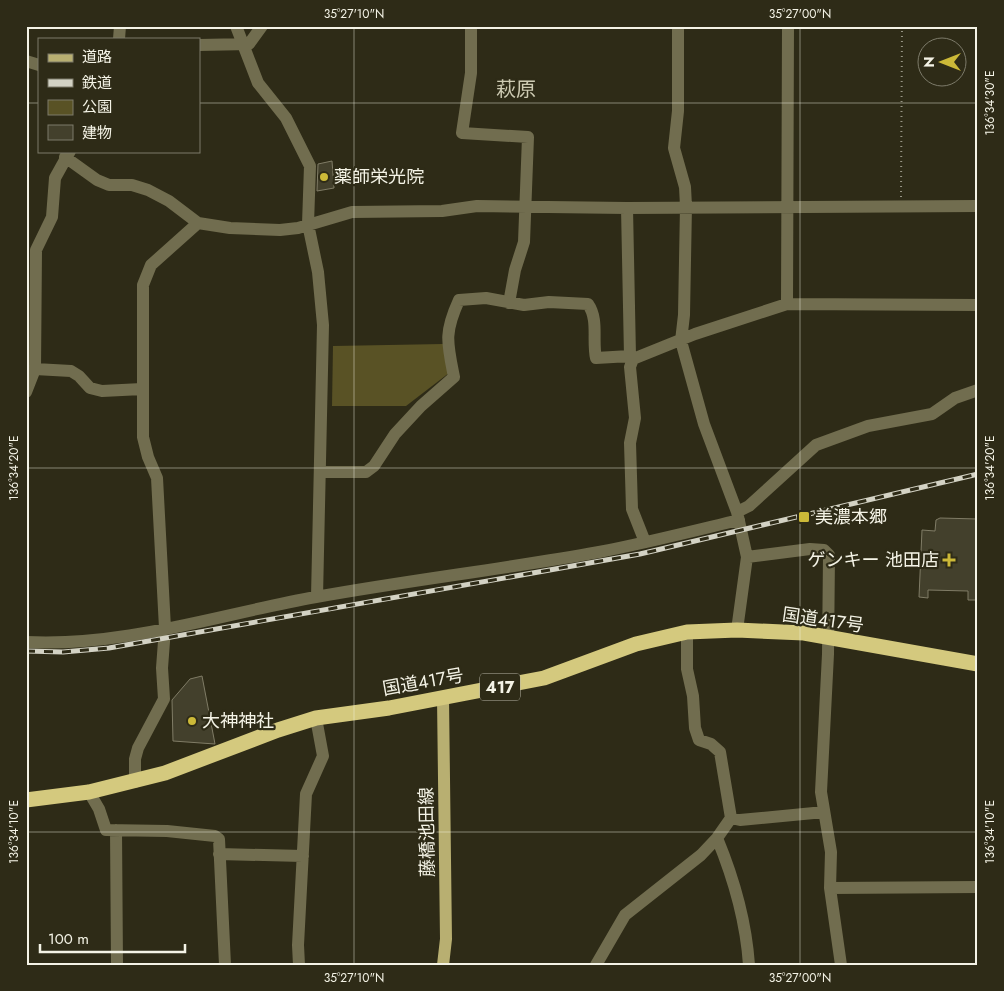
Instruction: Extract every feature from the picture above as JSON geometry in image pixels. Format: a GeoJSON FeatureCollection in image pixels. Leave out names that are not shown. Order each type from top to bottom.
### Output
{"type":"FeatureCollection","features":[{"type":"Feature","properties":{"kind":"highway","name":"国道417号"},"geometry":{"type":"LineString","coordinates":[[26,800],[89,792],[135,782],[165,773],[278,730],[316,718],[443,698],[544,678],[636,644],[687,632],[737,630],[804,633],[978,664]]}},
{"type":"Feature","properties":{"kind":"main road","name":"藤橋池田線"},"geometry":{"type":"LineString","coordinates":[[443,698],[446,939],[443,965]]}},
{"type":"Feature","properties":{"kind":"street"},"geometry":{"type":"LineString","coordinates":[[236,26],[258,83],[286,118],[310,166],[308,224],[318,272],[323,325],[317,597]]}},
{"type":"Feature","properties":{"kind":"street"},"geometry":{"type":"LineString","coordinates":[[200,45],[249,44],[262,26]]}},
{"type":"Feature","properties":{"kind":"street"},"geometry":{"type":"LineString","coordinates":[[471,26],[471,72],[462,133],[528,137],[524,242],[515,270],[509,303]]}},
{"type":"Feature","properties":{"kind":"street"},"geometry":{"type":"LineString","coordinates":[[678,26],[678,111],[674,148],[685,187],[686,206],[684,315],[681,341],[704,424],[738,516],[747,557],[737,630]]}},
{"type":"Feature","properties":{"kind":"street"},"geometry":{"type":"LineString","coordinates":[[787,304],[788,26]]}},
{"type":"Feature","properties":{"kind":"street"},"geometry":{"type":"LineString","coordinates":[[26,61],[38,65]]}},
{"type":"Feature","properties":{"kind":"street"},"geometry":{"type":"LineString","coordinates":[[26,392],[35,368],[36,250],[52,217],[55,178],[67,154],[97,180],[109,185],[132,185],[148,190],[169,201],[198,223],[230,228],[280,230],[298,228],[352,212],[442,211],[477,206],[627,208],[686,206],[978,206]]}},
{"type":"Feature","properties":{"kind":"street"},"geometry":{"type":"LineString","coordinates":[[627,208],[630,367],[635,418],[630,443],[632,509],[645,542]]}},
{"type":"Feature","properties":{"kind":"street"},"geometry":{"type":"LineString","coordinates":[[135,782],[135,760],[138,748],[164,699],[162,668],[165,628],[157,478],[148,457],[143,437],[143,286],[147,272],[165,250],[198,223]]}},
{"type":"Feature","properties":{"kind":"street"},"geometry":{"type":"LineString","coordinates":[[320,472],[366,472],[374,466],[395,434],[421,406],[454,376],[447,347],[449,323],[459,300],[486,298],[524,305],[549,302],[588,304],[594,313],[594,349],[596,358],[631,358],[681,341],[695,334],[787,304],[978,305]]}},
{"type":"Feature","properties":{"kind":"street"},"geometry":{"type":"LineString","coordinates":[[35,368],[71,371],[79,376],[90,388],[102,391],[142,389]]}},
{"type":"Feature","properties":{"kind":"street"},"geometry":{"type":"LineString","coordinates":[[26,642],[99,641],[317,597],[524,565],[645,542],[738,516],[816,445],[830,438],[868,426],[932,414],[955,398],[978,390]]}},
{"type":"Feature","properties":{"kind":"street"},"geometry":{"type":"LineString","coordinates":[[747,557],[810,550],[824,550],[829,555],[829,638],[820,792],[831,852],[830,888],[841,965]]}},
{"type":"Feature","properties":{"kind":"street"},"geometry":{"type":"LineString","coordinates":[[596,965],[625,915],[701,855],[717,838],[731,818],[720,752],[711,744],[699,740],[694,728],[693,696],[687,669],[687,632]]}},
{"type":"Feature","properties":{"kind":"street"},"geometry":{"type":"LineString","coordinates":[[299,965],[298,945],[306,794],[322,756],[316,718]]}},
{"type":"Feature","properties":{"kind":"street"},"geometry":{"type":"LineString","coordinates":[[89,792],[99,808],[106,830],[167,831],[215,836],[219,839],[224,965]]}},
{"type":"Feature","properties":{"kind":"street"},"geometry":{"type":"LineString","coordinates":[[731,818],[740,820],[824,812]]}},
{"type":"Feature","properties":{"kind":"street"},"geometry":{"type":"LineString","coordinates":[[116,830],[117,965]]}},
{"type":"Feature","properties":{"kind":"street"},"geometry":{"type":"LineString","coordinates":[[717,838],[734,885],[747,933],[749,965]]}},
{"type":"Feature","properties":{"kind":"street"},"geometry":{"type":"LineString","coordinates":[[220,854],[303,856]]}},
{"type":"Feature","properties":{"kind":"street"},"geometry":{"type":"LineString","coordinates":[[830,888],[978,887]]}},
{"type":"Feature","properties":{"kind":"path"},"geometry":{"type":"LineString","coordinates":[[901,207],[902,26]]}},
{"type":"Feature","properties":{"kind":"green space"},"geometry":{"type":"Polygon","coordinates":[[[443,344],[449,373],[406,406],[332,406],[333,346],[443,344]]]}},
{"type":"Feature","properties":{"kind":"building","name":"薬師栄光院"},"geometry":{"type":"Polygon","coordinates":[[[332,161],[334,188],[317,191],[318,164],[332,161]]]}},
{"type":"Feature","properties":{"kind":"building","name":"ゲンキー 池田店"},"geometry":{"type":"Polygon","coordinates":[[[940,518],[978,519],[978,600],[968,600],[968,591],[928,590],[928,598],[919,597],[922,530],[935,531],[936,520],[940,518]]]}},
{"type":"Feature","properties":{"kind":"building","name":"大神神社"},"geometry":{"type":"Polygon","coordinates":[[[202,676],[215,744],[173,741],[172,700],[190,679],[202,676]]]}},
{"type":"Feature","properties":{"kind":"railway"},"geometry":{"type":"LineString","coordinates":[[26,651],[63,652],[109,648],[640,554],[978,474]]}},
{"type":"Feature","properties":{"kind":"place","name":"薬師栄光院"},"geometry":{"type":"Point","coordinates":[324,177]}},
{"type":"Feature","properties":{"kind":"place","name":"美濃本郷"},"geometry":{"type":"Point","coordinates":[804,517]}},
{"type":"Feature","properties":{"kind":"place","name":"ゲンキー 池田店"},"geometry":{"type":"Point","coordinates":[949,560]}},
{"type":"Feature","properties":{"kind":"place","name":"大神神社"},"geometry":{"type":"Point","coordinates":[192,721]}},
{"type":"Feature","properties":{"kind":"district","name":"萩原"},"geometry":{"type":"Point","coordinates":[516,89]}}]}
